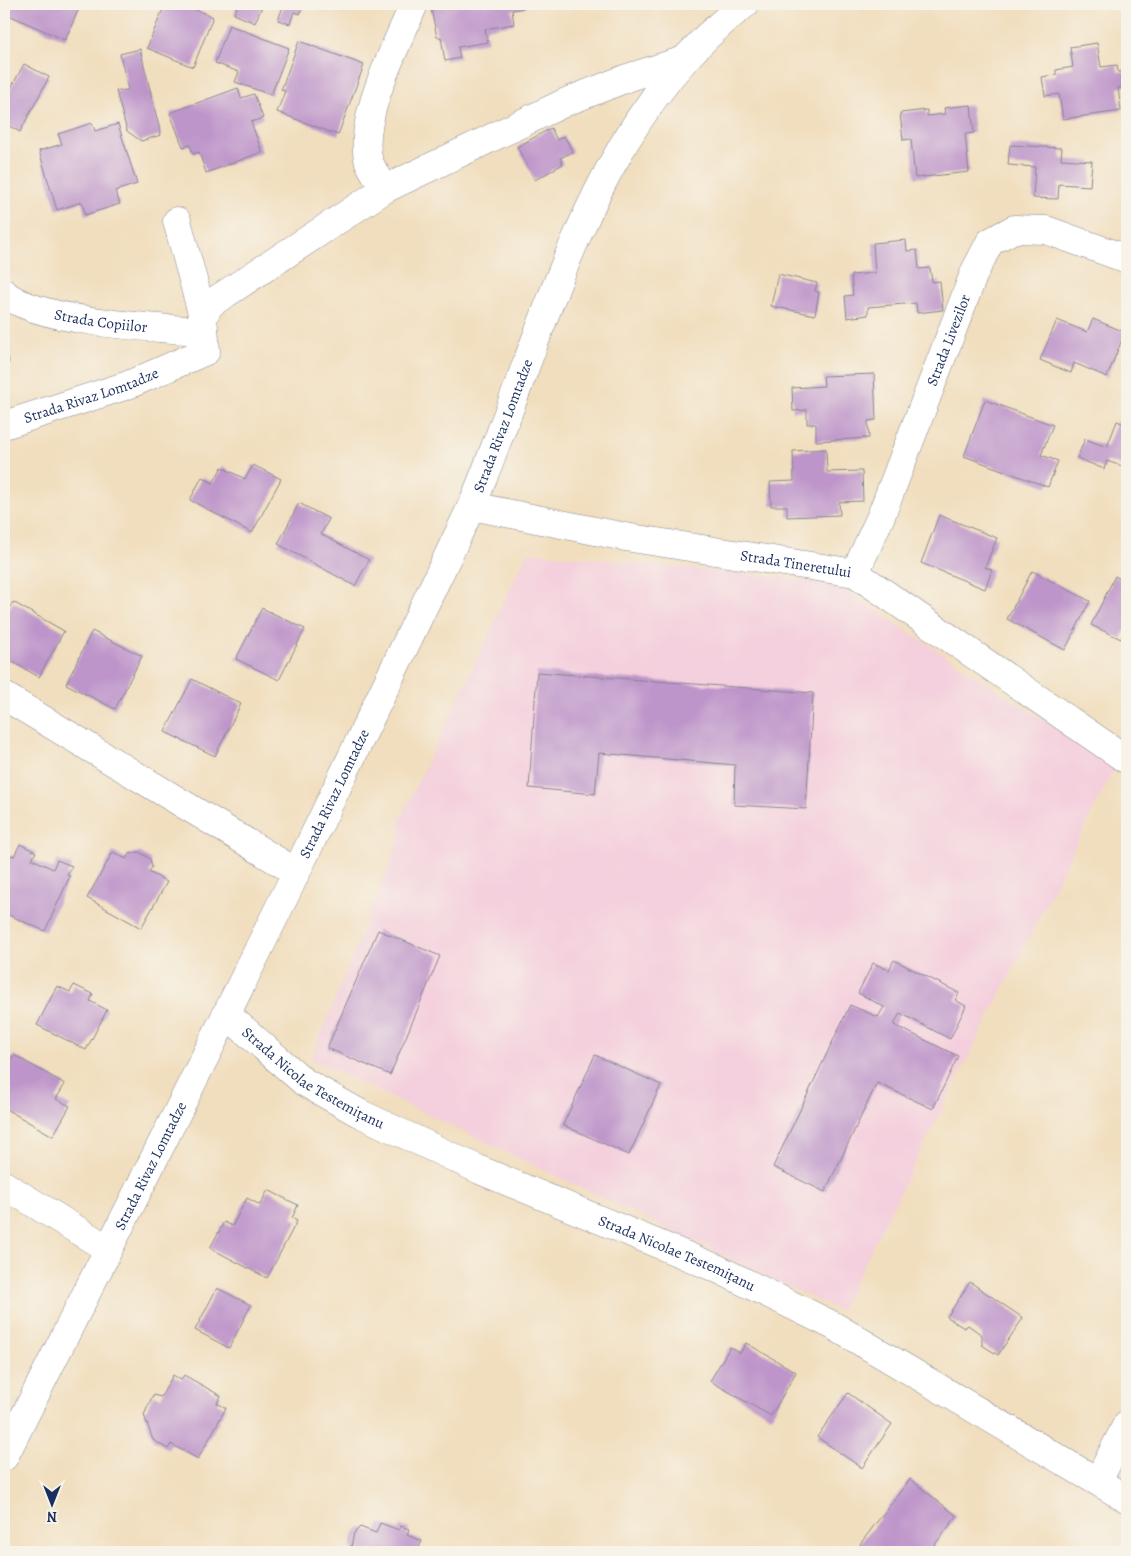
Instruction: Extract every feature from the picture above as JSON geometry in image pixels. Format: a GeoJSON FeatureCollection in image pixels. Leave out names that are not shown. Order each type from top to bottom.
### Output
{"type":"FeatureCollection","features":[{"type":"Feature","properties":{"kind":"street"},"geometry":{"type":"LineString","coordinates":[[385,189],[370,162],[366,135],[375,98],[414,4]]}},
{"type":"Feature","properties":{"kind":"street","name":"Strada Rivaz Lomtadze"},"geometry":{"type":"LineString","coordinates":[[7,1446],[226,1014],[472,506],[572,246],[598,192],[628,134],[684,60],[727,18],[745,4]]}},
{"type":"Feature","properties":{"kind":"street"},"geometry":{"type":"LineString","coordinates":[[204,333],[210,304],[385,189],[566,102],[627,78],[684,60]]}},
{"type":"Feature","properties":{"kind":"street"},"geometry":{"type":"LineString","coordinates":[[177,220],[204,333]]}},
{"type":"Feature","properties":{"kind":"street","name":"Strada Livezilor"},"geometry":{"type":"LineString","coordinates":[[855,573],[881,516],[975,271],[990,242],[1014,229],[1046,230],[1127,260]]}},
{"type":"Feature","properties":{"kind":"street","name":"Strada Copiilor"},"geometry":{"type":"LineString","coordinates":[[4,293],[13,301],[50,312],[116,324],[204,333]]}},
{"type":"Feature","properties":{"kind":"street","name":"Strada Rivaz Lomtadze"},"geometry":{"type":"LineString","coordinates":[[4,426],[128,385],[204,333]]}},
{"type":"Feature","properties":{"kind":"street","name":"Strada Tineretului"},"geometry":{"type":"LineString","coordinates":[[472,506],[625,537],[855,573],[1127,760]]}},
{"type":"Feature","properties":{"kind":"street","name":"Strada Rivaz Lomtadze"},"geometry":{"type":"LineString","coordinates":[[4,696],[296,872]]}},
{"type":"Feature","properties":{"kind":"street","name":"Strada Nicolae Testemițanu"},"geometry":{"type":"LineString","coordinates":[[226,1014],[304,1082],[359,1113],[480,1170],[718,1270],[834,1326],[1127,1499]]}},
{"type":"Feature","properties":{"kind":"street"},"geometry":{"type":"LineString","coordinates":[[4,1185],[108,1249]]}},
{"type":"Feature","properties":{"kind":"street"},"geometry":{"type":"LineString","coordinates":[[1098,1481],[1127,1424]]}},
{"type":"Feature","properties":{"kind":"shaded area"},"geometry":{"type":"Polygon","coordinates":[[[528,552],[834,583],[1115,767],[840,1311],[311,1059],[401,835],[399,822],[528,552]]]}},
{"type":"Feature","properties":{"kind":"building"},"geometry":{"type":"Polygon","coordinates":[[[4,4],[81,4],[65,40],[4,13],[4,4]]]}},
{"type":"Feature","properties":{"kind":"building"},"geometry":{"type":"Polygon","coordinates":[[[165,4],[182,4],[213,17],[193,67],[147,48],[165,4]]]}},
{"type":"Feature","properties":{"kind":"building"},"geometry":{"type":"Polygon","coordinates":[[[238,4],[263,4],[255,23],[234,14],[238,4]]]}},
{"type":"Feature","properties":{"kind":"building"},"geometry":{"type":"Polygon","coordinates":[[[284,4],[303,4],[300,14],[294,12],[290,24],[278,20],[284,4]]]}},
{"type":"Feature","properties":{"kind":"building"},"geometry":{"type":"Polygon","coordinates":[[[430,4],[524,4],[524,8],[512,10],[514,24],[485,29],[488,42],[458,47],[460,58],[445,61],[441,37],[437,37],[430,4]]]}},
{"type":"Feature","properties":{"kind":"building"},"geometry":{"type":"Polygon","coordinates":[[[229,25],[289,48],[271,95],[235,82],[239,72],[215,63],[229,25]]]}},
{"type":"Feature","properties":{"kind":"building"},"geometry":{"type":"Polygon","coordinates":[[[299,41],[364,65],[338,135],[277,112],[285,91],[281,90],[299,41]]]}},
{"type":"Feature","properties":{"kind":"building"},"geometry":{"type":"Polygon","coordinates":[[[1097,43],[1101,67],[1117,65],[1118,72],[1127,71],[1127,86],[1118,88],[1121,111],[1063,119],[1059,94],[1045,96],[1042,77],[1056,75],[1056,70],[1073,67],[1070,47],[1097,43]]]}},
{"type":"Feature","properties":{"kind":"building"},"geometry":{"type":"Polygon","coordinates":[[[140,49],[161,135],[141,141],[127,131],[116,91],[128,90],[120,54],[140,49]]]}},
{"type":"Feature","properties":{"kind":"building"},"geometry":{"type":"Polygon","coordinates":[[[24,64],[49,77],[20,132],[4,123],[4,101],[24,64]]]}},
{"type":"Feature","properties":{"kind":"building"},"geometry":{"type":"Polygon","coordinates":[[[238,88],[241,98],[254,94],[263,118],[251,122],[262,152],[206,173],[199,152],[193,154],[190,145],[183,147],[170,113],[238,88]]]}},
{"type":"Feature","properties":{"kind":"building"},"geometry":{"type":"Polygon","coordinates":[[[971,105],[974,133],[965,134],[969,172],[915,178],[911,139],[903,140],[900,113],[927,110],[927,116],[945,114],[944,108],[971,105]]]}},
{"type":"Feature","properties":{"kind":"building"},"geometry":{"type":"Polygon","coordinates":[[[92,123],[95,131],[118,124],[137,184],[115,191],[120,204],[85,215],[82,202],[57,210],[39,151],[62,144],[58,134],[92,123]]]}},
{"type":"Feature","properties":{"kind":"building"},"geometry":{"type":"Polygon","coordinates":[[[551,128],[557,140],[564,136],[573,152],[560,158],[563,164],[535,180],[517,147],[551,128]]]}},
{"type":"Feature","properties":{"kind":"building"},"geometry":{"type":"Polygon","coordinates":[[[1010,145],[1062,148],[1061,159],[1092,161],[1090,186],[1059,184],[1058,199],[1033,198],[1035,167],[1008,165],[1010,145]]]}},
{"type":"Feature","properties":{"kind":"building"},"geometry":{"type":"Polygon","coordinates":[[[906,240],[907,251],[917,250],[919,269],[930,268],[932,282],[940,281],[943,310],[917,313],[916,303],[868,307],[868,315],[847,318],[845,296],[853,295],[851,275],[875,273],[873,243],[906,240]]]}},
{"type":"Feature","properties":{"kind":"building"},"geometry":{"type":"Polygon","coordinates":[[[778,274],[817,283],[815,291],[819,292],[815,315],[771,306],[778,274]]]}},
{"type":"Feature","properties":{"kind":"building"},"geometry":{"type":"Polygon","coordinates":[[[1093,319],[1125,332],[1107,377],[1074,363],[1071,373],[1040,360],[1057,320],[1087,332],[1093,319]]]}},
{"type":"Feature","properties":{"kind":"building"},"geometry":{"type":"Polygon","coordinates":[[[4,352],[7,353],[9,362],[5,370],[7,376],[4,376],[4,352]]]}},
{"type":"Feature","properties":{"kind":"building"},"geometry":{"type":"Polygon","coordinates":[[[874,374],[876,420],[868,421],[869,438],[816,441],[816,424],[807,424],[807,410],[793,411],[792,388],[824,386],[823,376],[874,374]]]}},
{"type":"Feature","properties":{"kind":"building"},"geometry":{"type":"Polygon","coordinates":[[[985,400],[1053,425],[1041,455],[1058,461],[1048,487],[964,456],[985,400]]]}},
{"type":"Feature","properties":{"kind":"building"},"geometry":{"type":"Polygon","coordinates":[[[1117,421],[1127,425],[1127,468],[1107,461],[1104,469],[1077,458],[1085,439],[1107,447],[1117,421]]]}},
{"type":"Feature","properties":{"kind":"building"},"geometry":{"type":"Polygon","coordinates":[[[826,449],[827,472],[862,471],[863,501],[839,502],[840,515],[787,517],[787,506],[771,506],[770,482],[794,481],[793,451],[826,449]]]}},
{"type":"Feature","properties":{"kind":"building"},"geometry":{"type":"Polygon","coordinates":[[[253,465],[281,479],[252,533],[190,500],[202,477],[213,483],[222,467],[245,479],[253,465]]]}},
{"type":"Feature","properties":{"kind":"building"},"geometry":{"type":"Polygon","coordinates":[[[299,503],[329,519],[321,534],[369,560],[355,586],[278,544],[299,503]]]}},
{"type":"Feature","properties":{"kind":"building"},"geometry":{"type":"Polygon","coordinates":[[[939,515],[997,538],[985,567],[992,570],[985,589],[921,563],[939,515]]]}},
{"type":"Feature","properties":{"kind":"building"},"geometry":{"type":"Polygon","coordinates":[[[1032,571],[1090,601],[1065,650],[1007,619],[1032,571]]]}},
{"type":"Feature","properties":{"kind":"building"},"geometry":{"type":"Polygon","coordinates":[[[1115,576],[1127,583],[1127,626],[1121,639],[1091,625],[1115,576]]]}},
{"type":"Feature","properties":{"kind":"building"},"geometry":{"type":"Polygon","coordinates":[[[13,602],[64,631],[39,677],[4,657],[4,618],[13,602]]]}},
{"type":"Feature","properties":{"kind":"building"},"geometry":{"type":"Polygon","coordinates":[[[262,608],[305,629],[279,680],[236,659],[262,608]]]}},
{"type":"Feature","properties":{"kind":"building"},"geometry":{"type":"Polygon","coordinates":[[[92,631],[142,656],[115,709],[66,684],[92,631]]]}},
{"type":"Feature","properties":{"kind":"building"},"geometry":{"type":"Polygon","coordinates":[[[537,672],[813,693],[806,809],[734,805],[735,765],[599,753],[595,794],[529,788],[537,672]]]}},
{"type":"Feature","properties":{"kind":"building"},"geometry":{"type":"Polygon","coordinates":[[[192,679],[241,704],[215,756],[165,732],[192,679]]]}},
{"type":"Feature","properties":{"kind":"building"},"geometry":{"type":"Polygon","coordinates":[[[20,844],[36,852],[32,859],[53,869],[57,860],[72,866],[67,875],[70,876],[45,931],[4,913],[4,871],[11,855],[14,856],[20,844]]]}},
{"type":"Feature","properties":{"kind":"building"},"geometry":{"type":"Polygon","coordinates":[[[113,852],[126,859],[129,854],[139,852],[150,859],[152,867],[149,872],[167,882],[141,928],[87,898],[113,852]]]}},
{"type":"Feature","properties":{"kind":"building"},"geometry":{"type":"Polygon","coordinates":[[[378,930],[440,956],[390,1075],[327,1048],[378,930]]]}},
{"type":"Feature","properties":{"kind":"building"},"geometry":{"type":"Polygon","coordinates":[[[894,960],[959,993],[955,1000],[966,1006],[950,1039],[900,1013],[894,1025],[958,1056],[933,1109],[877,1083],[825,1192],[773,1167],[850,1005],[878,1017],[884,1007],[858,993],[873,963],[889,970],[894,960]]]}},
{"type":"Feature","properties":{"kind":"building"},"geometry":{"type":"Polygon","coordinates":[[[74,985],[93,994],[90,1001],[107,1010],[86,1050],[37,1025],[57,986],[70,992],[74,985]]]}},
{"type":"Feature","properties":{"kind":"building"},"geometry":{"type":"Polygon","coordinates":[[[14,1055],[65,1084],[56,1099],[70,1106],[53,1136],[4,1108],[4,1073],[14,1055]]]}},
{"type":"Feature","properties":{"kind":"building"},"geometry":{"type":"Polygon","coordinates":[[[595,1055],[661,1085],[629,1155],[563,1125],[595,1055]]]}},
{"type":"Feature","properties":{"kind":"building"},"geometry":{"type":"Polygon","coordinates":[[[268,1190],[298,1205],[292,1218],[297,1221],[267,1278],[210,1248],[224,1222],[232,1226],[247,1198],[260,1205],[268,1190]]]}},
{"type":"Feature","properties":{"kind":"building"},"geometry":{"type":"Polygon","coordinates":[[[970,1282],[1023,1318],[998,1355],[982,1345],[982,1335],[968,1325],[964,1328],[947,1317],[970,1282]]]}},
{"type":"Feature","properties":{"kind":"building"},"geometry":{"type":"Polygon","coordinates":[[[217,1288],[251,1305],[229,1348],[195,1330],[217,1288]]]}},
{"type":"Feature","properties":{"kind":"building"},"geometry":{"type":"Polygon","coordinates":[[[746,1343],[796,1372],[771,1416],[710,1381],[730,1347],[740,1353],[746,1343]]]}},
{"type":"Feature","properties":{"kind":"building"},"geometry":{"type":"Polygon","coordinates":[[[173,1375],[181,1380],[184,1375],[221,1396],[217,1403],[226,1408],[198,1459],[171,1444],[168,1449],[153,1440],[144,1415],[153,1395],[161,1397],[173,1375]]]}},
{"type":"Feature","properties":{"kind":"building"},"geometry":{"type":"Polygon","coordinates":[[[848,1393],[892,1424],[862,1468],[817,1437],[848,1393]]]}},
{"type":"Feature","properties":{"kind":"building"},"geometry":{"type":"Polygon","coordinates":[[[910,1479],[957,1516],[929,1552],[871,1552],[860,1544],[910,1479]]]}},
{"type":"Feature","properties":{"kind":"building"},"geometry":{"type":"Polygon","coordinates":[[[380,1523],[399,1530],[401,1526],[409,1529],[407,1535],[422,1541],[417,1552],[354,1552],[351,1547],[354,1533],[360,1527],[376,1533],[380,1523]]]}}]}
